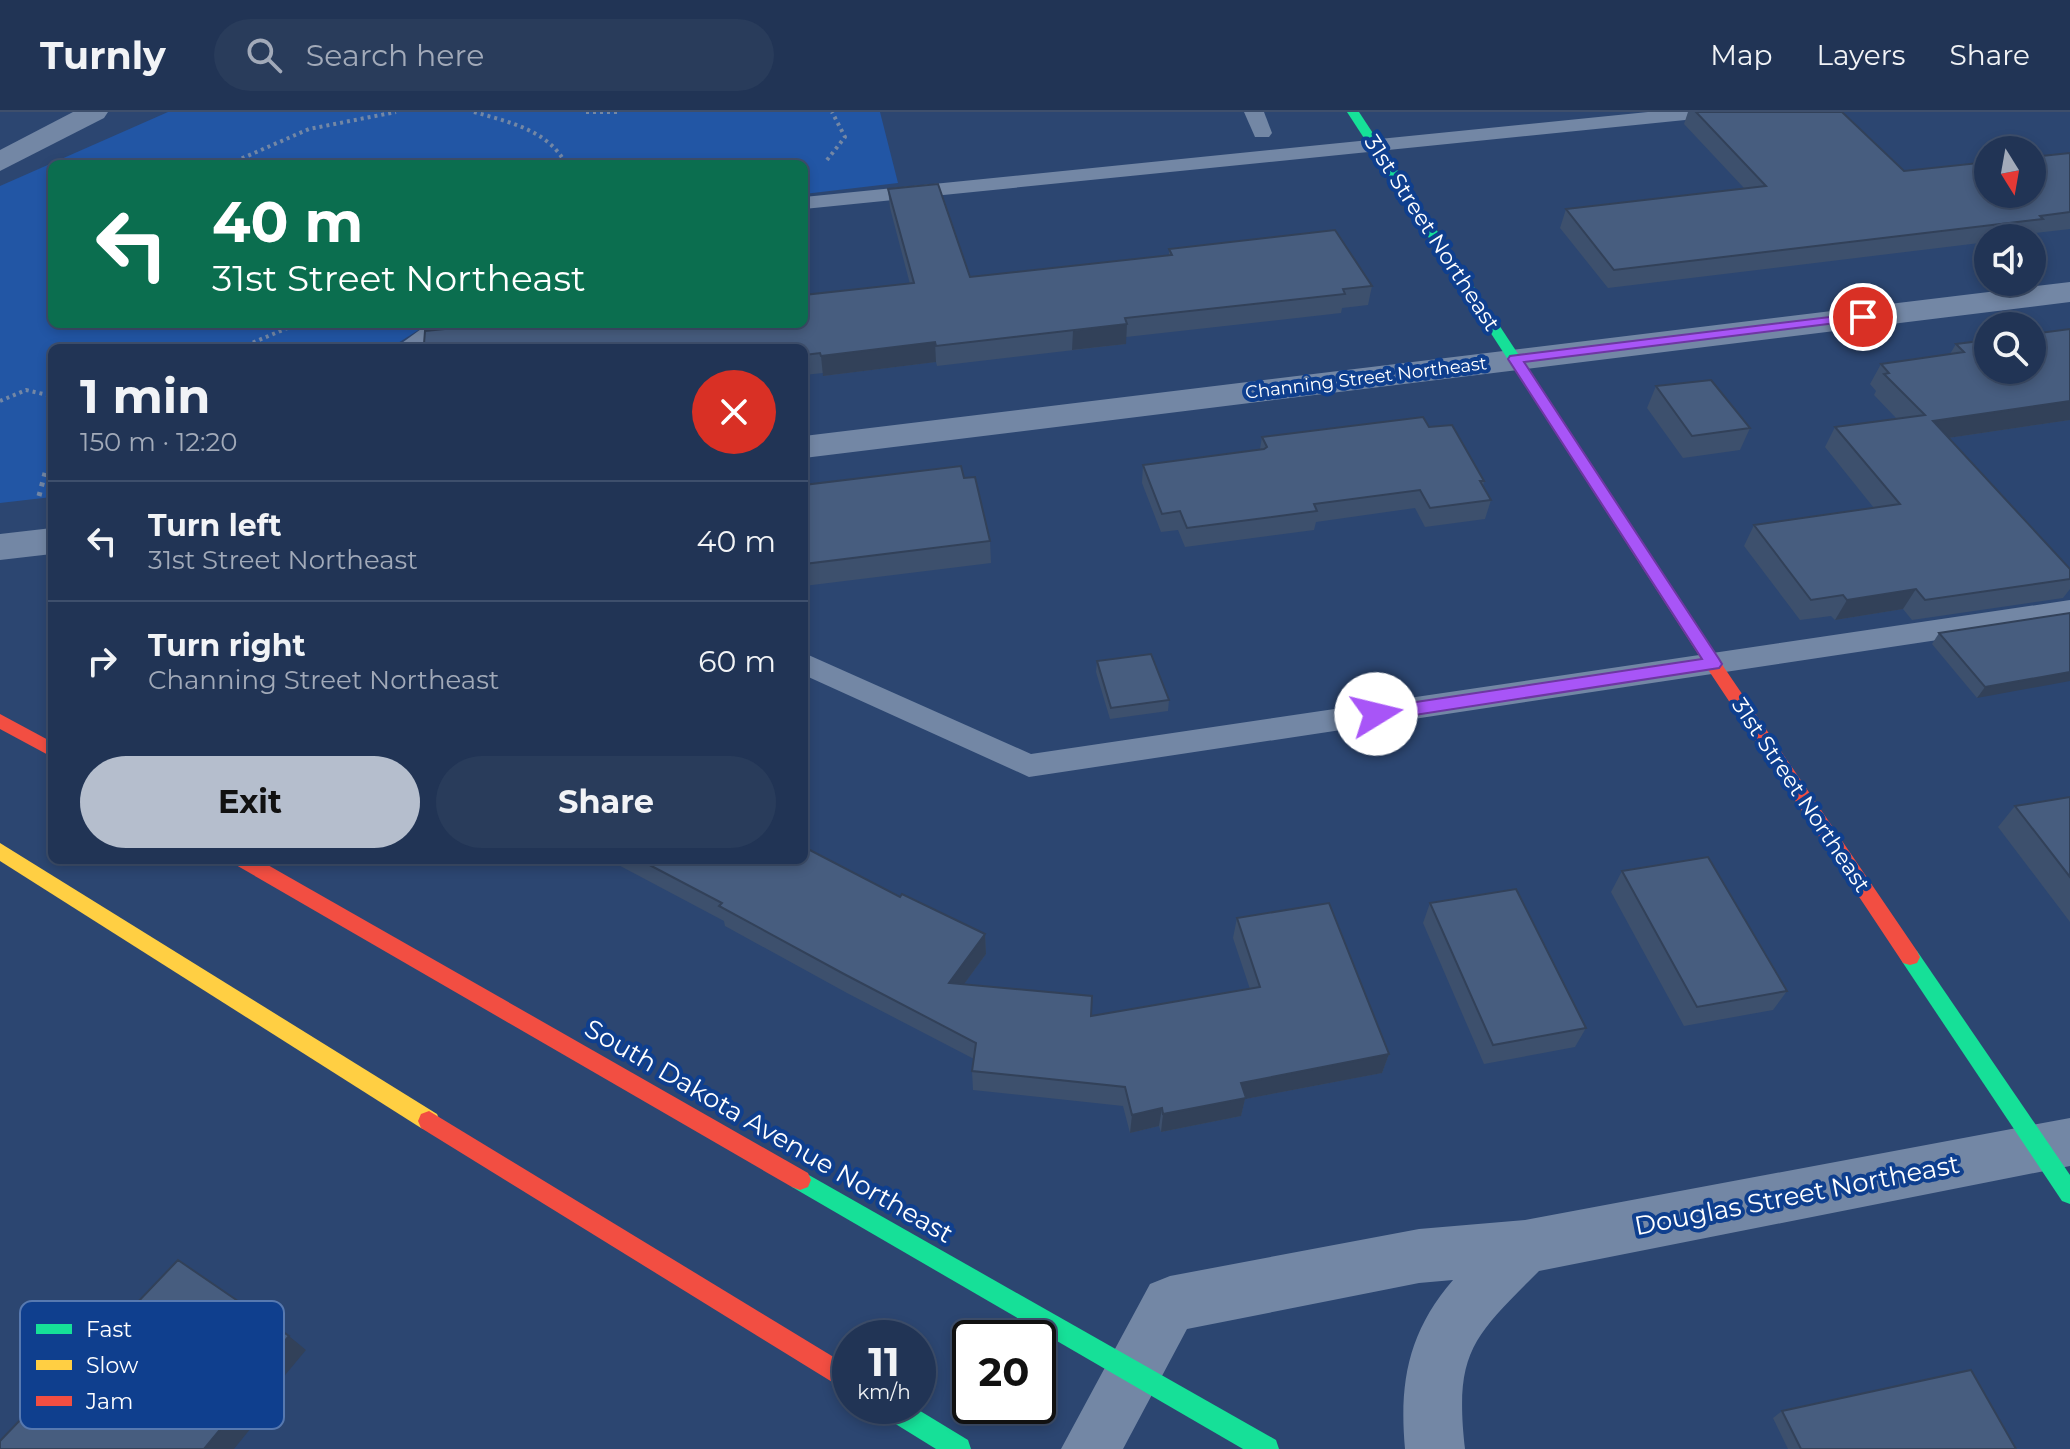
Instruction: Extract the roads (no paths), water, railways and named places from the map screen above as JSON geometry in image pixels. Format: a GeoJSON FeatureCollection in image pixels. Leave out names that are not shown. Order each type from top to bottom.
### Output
{"type":"FeatureCollection","features":[{"type":"Feature","properties":{"kind":"main road","name":"31st Street Northeast"},"geometry":{"type":"LineString","coordinates":[[1353,112],[1713,664],[2054,1145],[2070,1194]]}},
{"type":"Feature","properties":{"kind":"main road"},"geometry":{"type":"LineString","coordinates":[[0,721],[48,748]]}},
{"type":"Feature","properties":{"kind":"main road"},"geometry":{"type":"LineString","coordinates":[[0,851],[412,1111],[832,1370]]}},
{"type":"Feature","properties":{"kind":"main road","name":"South Dakota Avenue Northeast"},"geometry":{"type":"LineString","coordinates":[[250,864],[1267,1449]]}},
{"type":"Feature","properties":{"kind":"main road"},"geometry":{"type":"LineString","coordinates":[[919,1424],[959,1449]]}},
{"type":"Feature","properties":{"kind":"street"},"geometry":{"type":"LineString","coordinates":[[0,162],[94,112]]}},
{"type":"Feature","properties":{"kind":"street","name":"Channing Street Northeast"},"geometry":{"type":"LineString","coordinates":[[808,447],[2070,292]]}},
{"type":"Feature","properties":{"kind":"street"},"geometry":{"type":"LineString","coordinates":[[0,547],[48,541]]}},
{"type":"Feature","properties":{"kind":"street","name":"Douglas Street Northeast"},"geometry":{"type":"LineString","coordinates":[[1133,1371],[1170,1304],[1419,1256],[1525,1247],[2054,1145]]}},
{"type":"Feature","properties":{"kind":"street"},"geometry":{"type":"LineString","coordinates":[[1435,1449],[1429,1404],[1432,1377],[1450,1326],[1467,1303],[1525,1247]]}},
{"type":"Feature","properties":{"kind":"street"},"geometry":{"type":"LineString","coordinates":[[1091,1449],[1133,1371]]}},
{"type":"Feature","properties":{"kind":"lane"},"geometry":{"type":"LineString","coordinates":[[1254,112],[1262,133]]}},
{"type":"Feature","properties":{"kind":"lane"},"geometry":{"type":"LineString","coordinates":[[808,203],[1705,112]]}},
{"type":"Feature","properties":{"kind":"lane"},"geometry":{"type":"LineString","coordinates":[[412,344],[437,328]]}},
{"type":"Feature","properties":{"kind":"lane"},"geometry":{"type":"LineString","coordinates":[[808,665],[1029,766],[2070,610]]}}]}
